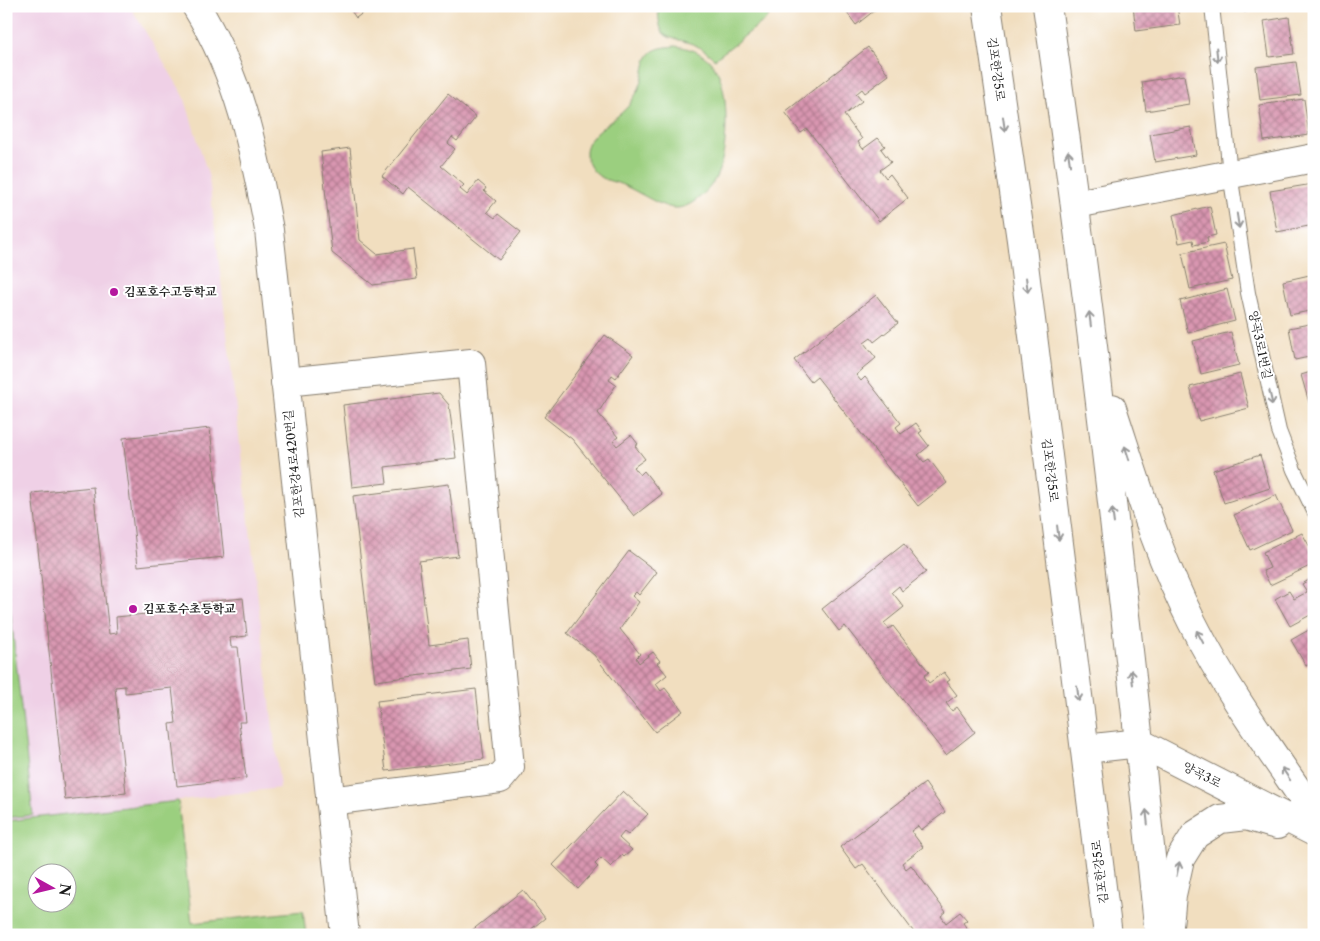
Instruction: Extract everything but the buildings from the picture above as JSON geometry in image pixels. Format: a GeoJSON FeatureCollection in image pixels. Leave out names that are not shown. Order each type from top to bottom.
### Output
{"type":"FeatureCollection","features":[{"type":"Feature","properties":{"kind":"street","name":"김포한강4로420번길"},"geometry":{"type":"LineString","coordinates":[[196,6],[217,40],[239,94],[259,174],[269,230],[345,935]]}},
{"type":"Feature","properties":{"kind":"street","name":"김포한강5로"},"geometry":{"type":"LineString","coordinates":[[987,6],[1021,240],[1108,935]]}},
{"type":"Feature","properties":{"kind":"street"},"geometry":{"type":"LineString","coordinates":[[1047,6],[1076,204],[1094,352],[1140,743],[1159,935]]}},
{"type":"Feature","properties":{"kind":"street"},"geometry":{"type":"LineString","coordinates":[[1076,204],[1314,158]]}},
{"type":"Feature","properties":{"kind":"street"},"geometry":{"type":"LineString","coordinates":[[1094,352],[1157,547],[1191,621],[1218,670],[1314,814]]}},
{"type":"Feature","properties":{"kind":"street"},"geometry":{"type":"LineString","coordinates":[[285,382],[471,363],[510,768],[500,779],[330,801]]}},
{"type":"Feature","properties":{"kind":"street"},"geometry":{"type":"LineString","coordinates":[[1085,749],[1140,743]]}},
{"type":"Feature","properties":{"kind":"street","name":"양곡3로"},"geometry":{"type":"LineString","coordinates":[[1140,743],[1314,832]]}},
{"type":"Feature","properties":{"kind":"street"},"geometry":{"type":"LineString","coordinates":[[1168,935],[1172,895],[1180,859],[1195,835],[1220,820],[1246,816],[1314,836]]}},
{"type":"Feature","properties":{"kind":"lane","name":"양곡3로1번길"},"geometry":{"type":"LineString","coordinates":[[1212,6],[1230,173],[1248,293],[1279,431],[1294,470],[1314,511]]}},
{"type":"Feature","properties":{"kind":"shaded area"},"geometry":{"type":"Polygon","coordinates":[[[6,6],[130,6],[184,96],[209,178],[280,788],[6,821],[6,6]]]}},
{"type":"Feature","properties":{"kind":"green space"},"geometry":{"type":"Polygon","coordinates":[[[658,6],[761,6],[769,17],[715,59],[698,46],[672,38],[663,33],[660,27],[658,6]]]}},
{"type":"Feature","properties":{"kind":"green space"},"geometry":{"type":"Polygon","coordinates":[[[675,46],[700,54],[715,67],[722,83],[726,107],[726,135],[722,160],[715,179],[700,197],[685,207],[676,208],[662,205],[630,188],[600,177],[590,166],[586,155],[587,146],[592,138],[599,130],[625,110],[631,102],[639,88],[646,61],[650,54],[659,49],[675,46]]]}},
{"type":"Feature","properties":{"kind":"green space"},"geometry":{"type":"Polygon","coordinates":[[[6,571],[33,815],[6,818],[6,571]]]}},
{"type":"Feature","properties":{"kind":"green space"},"geometry":{"type":"Polygon","coordinates":[[[178,801],[192,923],[303,911],[306,935],[6,935],[6,821],[178,801]]]}},
{"type":"Feature","properties":{"kind":"place","name":"김포호수고등학교"},"geometry":{"type":"Point","coordinates":[114,292]}},
{"type":"Feature","properties":{"kind":"place","name":"김포호수초등학교"},"geometry":{"type":"Point","coordinates":[133,609]}}]}
